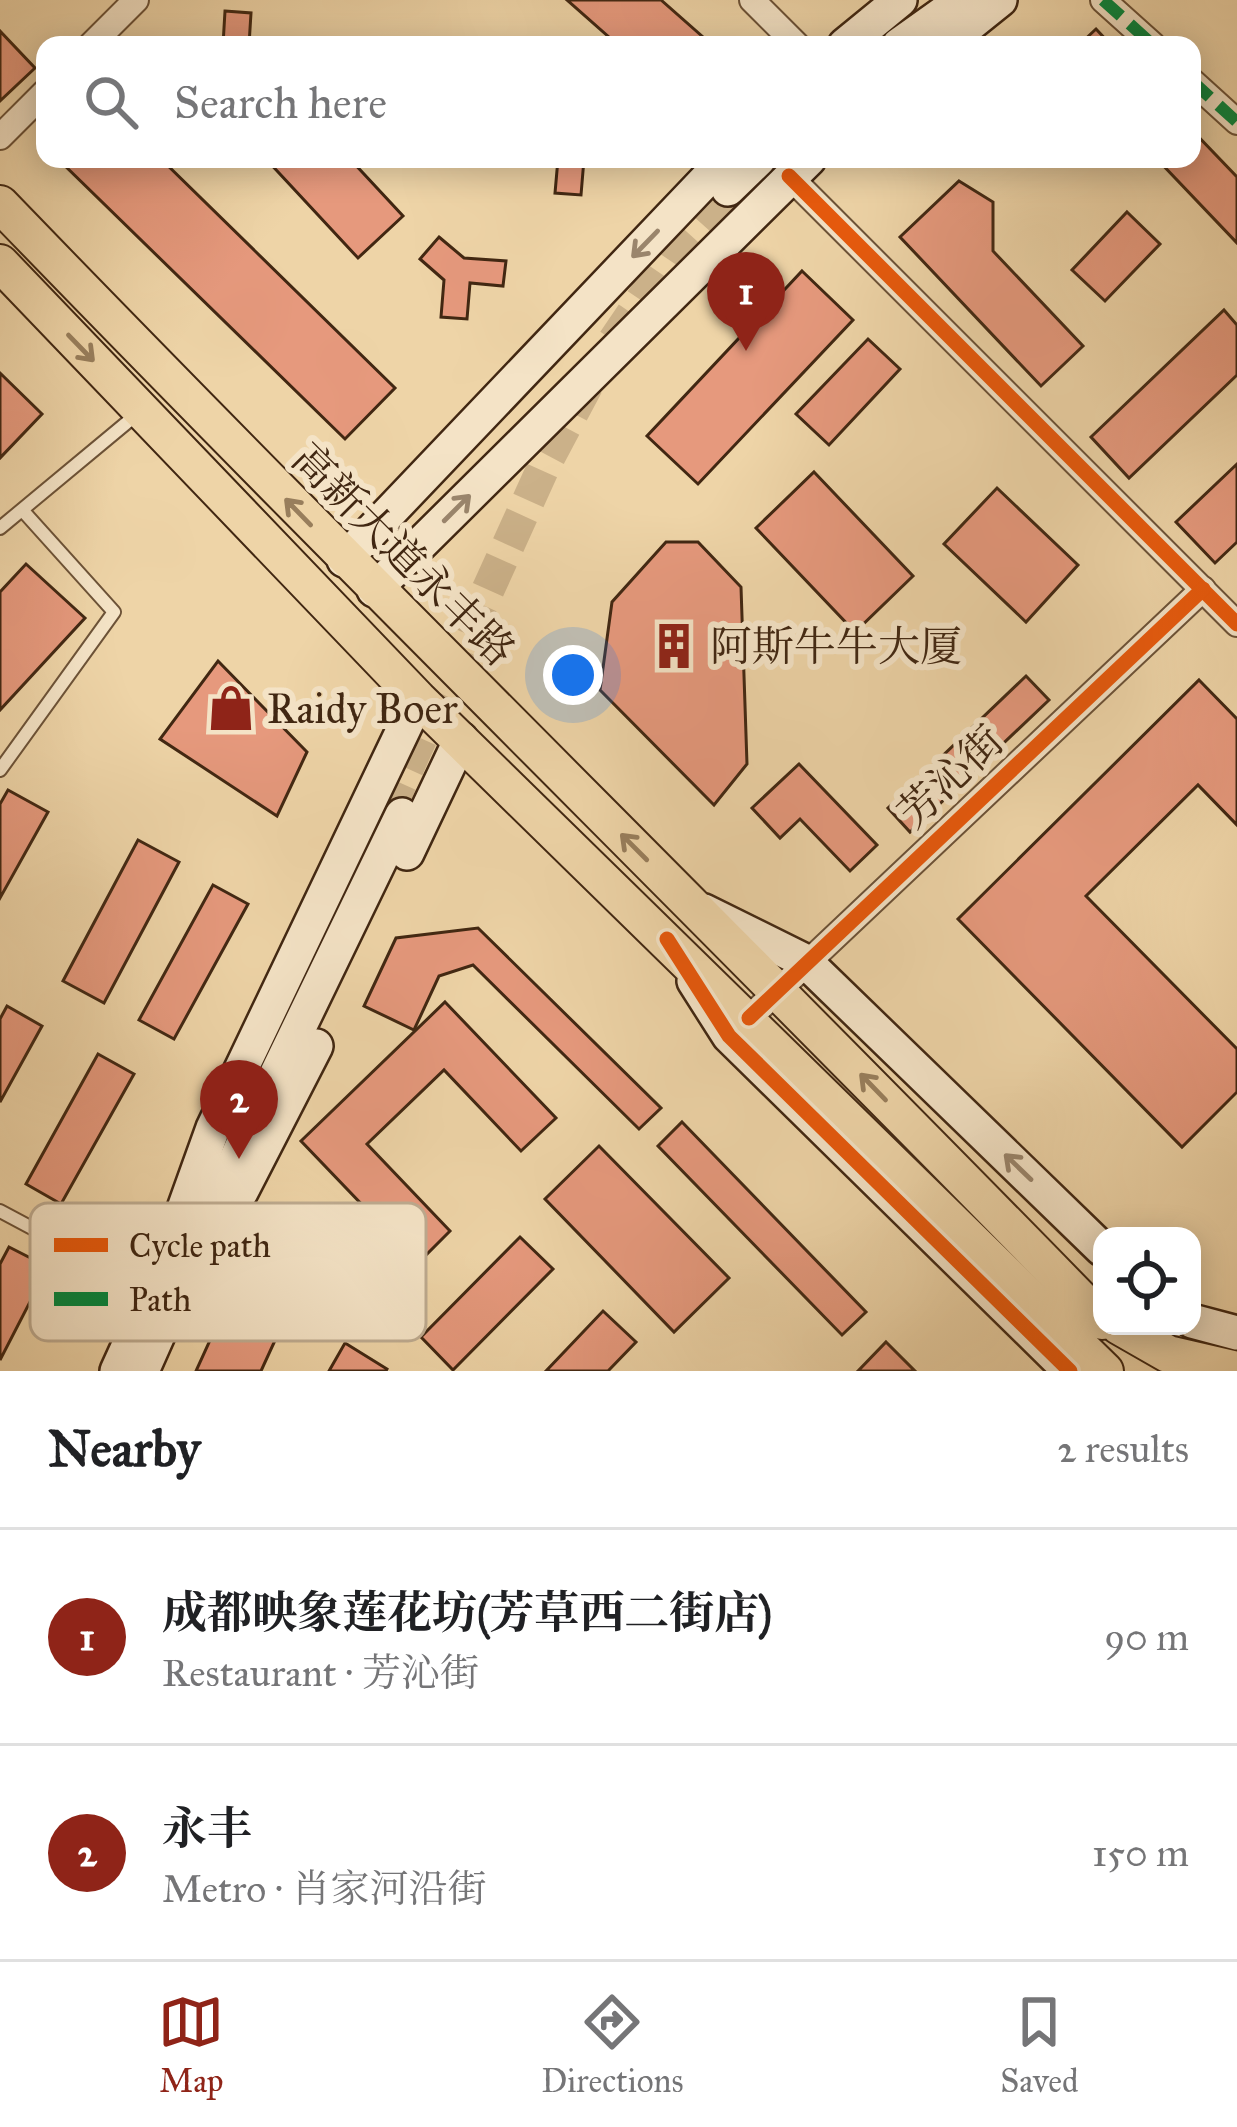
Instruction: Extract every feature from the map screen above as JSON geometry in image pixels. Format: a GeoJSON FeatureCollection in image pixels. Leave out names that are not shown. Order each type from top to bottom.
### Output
{"type":"FeatureCollection","features":[{"type":"Feature","properties":{"kind":"main road"},"geometry":{"type":"LineString","coordinates":[[856,36],[900,0]]}},
{"type":"Feature","properties":{"kind":"main road"},"geometry":{"type":"LineString","coordinates":[[893,36],[938,0]]}},
{"type":"Feature","properties":{"kind":"main road"},"geometry":{"type":"LineString","coordinates":[[912,36],[962,0]]}},
{"type":"Feature","properties":{"kind":"main road"},"geometry":{"type":"LineString","coordinates":[[955,36],[1000,0]]}},
{"type":"Feature","properties":{"kind":"main road"},"geometry":{"type":"LineString","coordinates":[[344,560],[731,182],[782,168]]}},
{"type":"Feature","properties":{"kind":"main road"},"geometry":{"type":"LineString","coordinates":[[374,590],[790,168]]}},
{"type":"Feature","properties":{"kind":"main road","name":"高新大道永丰路"},"geometry":{"type":"LineString","coordinates":[[0,204],[344,560],[777,988],[1093,1319]]}},
{"type":"Feature","properties":{"kind":"main road","name":"高新大道永丰路"},"geometry":{"type":"LineString","coordinates":[[0,263],[418,699],[749,1018],[1093,1319]]}},
{"type":"Feature","properties":{"kind":"main road"},"geometry":{"type":"LineString","coordinates":[[190,1203],[212,1127],[418,699]]}},
{"type":"Feature","properties":{"kind":"main road"},"geometry":{"type":"LineString","coordinates":[[228,1203],[265,1154],[461,739]]}},
{"type":"Feature","properties":{"kind":"main road"},"geometry":{"type":"LineString","coordinates":[[210,1203],[246,1137],[394,814]]}},
{"type":"Feature","properties":{"kind":"main road"},"geometry":{"type":"LineString","coordinates":[[692,905],[806,961],[1093,1240]]}},
{"type":"Feature","properties":{"kind":"main road"},"geometry":{"type":"LineString","coordinates":[[667,939],[729,1036],[1070,1371]]}},
{"type":"Feature","properties":{"kind":"main road"},"geometry":{"type":"LineString","coordinates":[[1201,1323],[1237,1333]]}},
{"type":"Feature","properties":{"kind":"main road"},"geometry":{"type":"LineString","coordinates":[[1093,1335],[1094,1371]]}},
{"type":"Feature","properties":{"kind":"main road","name":"高新大道永丰路"},"geometry":{"type":"LineString","coordinates":[[1097,1335],[1105,1371]]}},
{"type":"Feature","properties":{"kind":"main road","name":"高新大道永丰路"},"geometry":{"type":"LineString","coordinates":[[1111,1335],[1151,1371]]}},
{"type":"Feature","properties":{"kind":"main road"},"geometry":{"type":"LineString","coordinates":[[1135,1335],[1168,1354],[1237,1370]]}},
{"type":"Feature","properties":{"kind":"main road"},"geometry":{"type":"LineString","coordinates":[[117,1371],[134,1341]]}},
{"type":"Feature","properties":{"kind":"main road"},"geometry":{"type":"LineString","coordinates":[[142,1371],[150,1341]]}},
{"type":"Feature","properties":{"kind":"street"},"geometry":{"type":"LineString","coordinates":[[100,36],[136,0]]}},
{"type":"Feature","properties":{"kind":"street"},"geometry":{"type":"LineString","coordinates":[[752,0],[788,36]]}},
{"type":"Feature","properties":{"kind":"street"},"geometry":{"type":"LineString","coordinates":[[1103,0],[1143,36]]}},
{"type":"Feature","properties":{"kind":"street"},"geometry":{"type":"LineString","coordinates":[[1201,89],[1237,122]]}},
{"type":"Feature","properties":{"kind":"street"},"geometry":{"type":"LineString","coordinates":[[0,137],[36,101]]}},
{"type":"Feature","properties":{"kind":"street"},"geometry":{"type":"LineString","coordinates":[[796,168],[1237,624]]}},
{"type":"Feature","properties":{"kind":"street","name":"芳沁街"},"geometry":{"type":"LineString","coordinates":[[749,1018],[1203,590]]}},
{"type":"Feature","properties":{"kind":"lane"},"geometry":{"type":"LineString","coordinates":[[0,528],[141,410]]}},
{"type":"Feature","properties":{"kind":"lane"},"geometry":{"type":"LineString","coordinates":[[0,770],[114,612],[24,512]]}},
{"type":"Feature","properties":{"kind":"lane"},"geometry":{"type":"LineString","coordinates":[[0,1210],[30,1224]]}},
{"type":"Feature","properties":{"kind":"building"},"geometry":{"type":"Polygon","coordinates":[[[567,0],[661,0],[702,36],[608,36],[567,0]]]}},
{"type":"Feature","properties":{"kind":"building"},"geometry":{"type":"Polygon","coordinates":[[[225,11],[251,13],[250,36],[224,36],[225,11]]]}},
{"type":"Feature","properties":{"kind":"building"},"geometry":{"type":"Polygon","coordinates":[[[0,31],[35,68],[0,101],[0,31]]]}},
{"type":"Feature","properties":{"kind":"building"},"geometry":{"type":"Polygon","coordinates":[[[1201,139],[1237,177],[1237,243],[1166,168],[1201,168],[1201,139]]]}},
{"type":"Feature","properties":{"kind":"building"},"geometry":{"type":"Polygon","coordinates":[[[67,168],[170,168],[395,388],[345,439],[67,168]]]}},
{"type":"Feature","properties":{"kind":"building"},"geometry":{"type":"Polygon","coordinates":[[[274,168],[358,168],[403,216],[358,258],[274,168]]]}},
{"type":"Feature","properties":{"kind":"building"},"geometry":{"type":"Polygon","coordinates":[[[557,168],[583,168],[581,195],[555,193],[557,168]]]}},
{"type":"Feature","properties":{"kind":"building"},"geometry":{"type":"Polygon","coordinates":[[[959,181],[993,202],[993,251],[1083,346],[1041,386],[900,237],[959,181]]]}},
{"type":"Feature","properties":{"kind":"building"},"geometry":{"type":"Polygon","coordinates":[[[1127,212],[1160,244],[1105,301],[1072,270],[1127,212]]]}},
{"type":"Feature","properties":{"kind":"building"},"geometry":{"type":"Polygon","coordinates":[[[439,237],[464,258],[506,261],[503,286],[470,283],[467,319],[441,317],[444,280],[420,259],[439,237]]]}},
{"type":"Feature","properties":{"kind":"building"},"geometry":{"type":"Polygon","coordinates":[[[802,271],[853,320],[698,484],[647,436],[802,271]]]}},
{"type":"Feature","properties":{"kind":"building"},"geometry":{"type":"Polygon","coordinates":[[[1224,310],[1237,325],[1237,375],[1129,478],[1091,437],[1224,310]]]}},
{"type":"Feature","properties":{"kind":"building"},"geometry":{"type":"Polygon","coordinates":[[[868,339],[900,369],[829,445],[796,414],[868,339]]]}},
{"type":"Feature","properties":{"kind":"building"},"geometry":{"type":"Polygon","coordinates":[[[0,373],[42,414],[0,458],[0,373]]]}},
{"type":"Feature","properties":{"kind":"building"},"geometry":{"type":"Polygon","coordinates":[[[1237,464],[1237,542],[1215,563],[1176,522],[1237,464]]]}},
{"type":"Feature","properties":{"kind":"building"},"geometry":{"type":"Polygon","coordinates":[[[814,472],[913,576],[855,632],[756,528],[814,472]]]}},
{"type":"Feature","properties":{"kind":"building"},"geometry":{"type":"Polygon","coordinates":[[[997,488],[1078,565],[1026,622],[944,544],[997,488]]]}},
{"type":"Feature","properties":{"kind":"building","name":"阿斯牛牛大厦"},"geometry":{"type":"Polygon","coordinates":[[[666,542],[698,542],[741,587],[747,764],[714,805],[600,690],[612,602],[666,542]]]}},
{"type":"Feature","properties":{"kind":"building"},"geometry":{"type":"Polygon","coordinates":[[[26,564],[85,618],[0,710],[0,592],[26,564]]]}},
{"type":"Feature","properties":{"kind":"building"},"geometry":{"type":"Polygon","coordinates":[[[218,661],[307,752],[277,816],[160,739],[218,661]]]}},
{"type":"Feature","properties":{"kind":"building"},"geometry":{"type":"Polygon","coordinates":[[[1026,676],[1049,700],[910,832],[888,808],[1026,676]]]}},
{"type":"Feature","properties":{"kind":"building"},"geometry":{"type":"Polygon","coordinates":[[[1199,680],[1237,719],[1237,825],[1198,785],[1086,896],[1237,1049],[1237,1092],[1182,1147],[958,919],[1199,680]]]}},
{"type":"Feature","properties":{"kind":"building"},"geometry":{"type":"Polygon","coordinates":[[[799,764],[877,845],[850,871],[800,819],[780,838],[752,808],[799,764]]]}},
{"type":"Feature","properties":{"kind":"building"},"geometry":{"type":"Polygon","coordinates":[[[8,790],[48,812],[0,898],[0,804],[8,790]]]}},
{"type":"Feature","properties":{"kind":"building"},"geometry":{"type":"Polygon","coordinates":[[[138,840],[179,862],[104,1003],[63,981],[138,840]]]}},
{"type":"Feature","properties":{"kind":"building"},"geometry":{"type":"Polygon","coordinates":[[[213,885],[248,904],[174,1039],[139,1020],[213,885]]]}},
{"type":"Feature","properties":{"kind":"building"},"geometry":{"type":"Polygon","coordinates":[[[478,928],[661,1108],[639,1129],[473,965],[439,976],[414,1030],[364,1006],[396,938],[478,928]]]}},
{"type":"Feature","properties":{"kind":"building"},"geometry":{"type":"Polygon","coordinates":[[[445,1002],[556,1118],[521,1151],[444,1070],[367,1144],[423,1203],[360,1203],[301,1141],[445,1002]]]}},
{"type":"Feature","properties":{"kind":"building"},"geometry":{"type":"Polygon","coordinates":[[[7,1006],[42,1026],[0,1102],[0,1019],[7,1006]]]}},
{"type":"Feature","properties":{"kind":"building"},"geometry":{"type":"Polygon","coordinates":[[[98,1054],[134,1074],[62,1203],[26,1184],[98,1054]]]}},
{"type":"Feature","properties":{"kind":"building"},"geometry":{"type":"Polygon","coordinates":[[[682,1122],[866,1312],[842,1335],[658,1146],[682,1122]]]}},
{"type":"Feature","properties":{"kind":"building"},"geometry":{"type":"Polygon","coordinates":[[[599,1146],[729,1278],[674,1332],[545,1199],[599,1146]]]}},
{"type":"Feature","properties":{"kind":"building"},"geometry":{"type":"Polygon","coordinates":[[[426,1206],[450,1231],[426,1255],[426,1206]]]}},
{"type":"Feature","properties":{"kind":"building"},"geometry":{"type":"Polygon","coordinates":[[[520,1237],[553,1269],[453,1370],[425,1341],[426,1332],[520,1237]]]}},
{"type":"Feature","properties":{"kind":"building"},"geometry":{"type":"Polygon","coordinates":[[[9,1247],[30,1258],[30,1302],[0,1360],[0,1264],[9,1247]]]}},
{"type":"Feature","properties":{"kind":"building"},"geometry":{"type":"Polygon","coordinates":[[[603,1311],[636,1342],[608,1371],[546,1371],[603,1311]]]}},
{"type":"Feature","properties":{"kind":"building"},"geometry":{"type":"Polygon","coordinates":[[[210,1341],[275,1341],[261,1371],[196,1371],[210,1341]]]}},
{"type":"Feature","properties":{"kind":"building"},"geometry":{"type":"Polygon","coordinates":[[[886,1342],[915,1371],[858,1371],[886,1342]]]}},
{"type":"Feature","properties":{"kind":"building"},"geometry":{"type":"Polygon","coordinates":[[[345,1343],[387,1369],[386,1371],[329,1371],[345,1343]]]}},
{"type":"Feature","properties":{"kind":"tunnel"},"geometry":{"type":"LineString","coordinates":[[614,341],[683,239],[728,189]]}},
{"type":"Feature","properties":{"kind":"tunnel"},"geometry":{"type":"LineString","coordinates":[[387,813],[544,466],[587,385]]}},
{"type":"Feature","properties":{"kind":"marked path"},"geometry":{"type":"LineString","coordinates":[[1103,0],[1143,36]]}},
{"type":"Feature","properties":{"kind":"marked path"},"geometry":{"type":"LineString","coordinates":[[1201,89],[1237,122]]}},
{"type":"Feature","properties":{"kind":"cycle path"},"geometry":{"type":"LineString","coordinates":[[789,176],[1237,624]]}},
{"type":"Feature","properties":{"kind":"cycle path"},"geometry":{"type":"LineString","coordinates":[[749,1018],[1203,589]]}},
{"type":"Feature","properties":{"kind":"cycle path"},"geometry":{"type":"LineString","coordinates":[[667,939],[729,1036],[1070,1371]]}},
{"type":"Feature","properties":{"kind":"place","name":"成都映象莲花坊(芳草西二街店)"},"geometry":{"type":"Point","coordinates":[746,351]}},
{"type":"Feature","properties":{"kind":"place","name":"阿斯牛牛大厦"},"geometry":{"type":"Point","coordinates":[674,646]}},
{"type":"Feature","properties":{"kind":"place","name":"Raidy Boer"},"geometry":{"type":"Point","coordinates":[231,708]}},
{"type":"Feature","properties":{"kind":"place","name":"永丰"},"geometry":{"type":"Point","coordinates":[239,1159]}}]}
